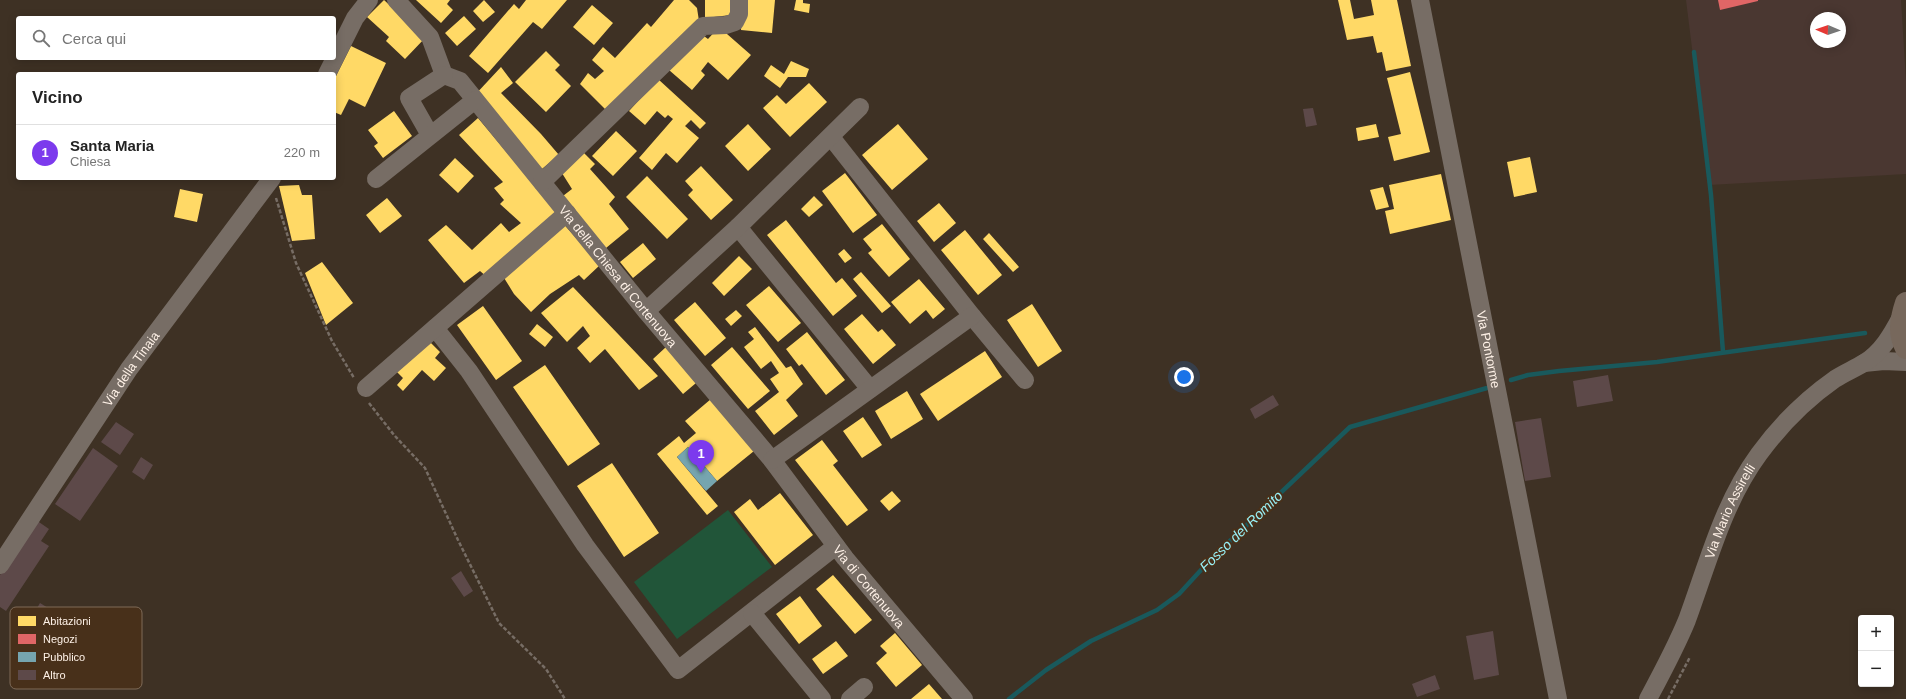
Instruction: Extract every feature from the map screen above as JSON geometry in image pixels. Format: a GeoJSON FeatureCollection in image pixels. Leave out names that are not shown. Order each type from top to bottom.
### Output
{"type":"FeatureCollection","features":[{"type":"Feature","properties":{"kind":"main road"},"geometry":{"type":"LineString","coordinates":[[1904,310],[1900,330],[1906,348]]}},
{"type":"Feature","properties":{"kind":"street"},"geometry":{"type":"LineString","coordinates":[[336,56],[355,18],[369,0]]}},
{"type":"Feature","properties":{"kind":"street","name":"Via della Chiesa di Cortenuova"},"geometry":{"type":"LineString","coordinates":[[396,0],[430,37],[452,78],[475,100],[646,311],[776,464]]}},
{"type":"Feature","properties":{"kind":"street"},"geometry":{"type":"LineString","coordinates":[[542,182],[703,26],[726,25],[735,22],[738,14],[739,0]]}},
{"type":"Feature","properties":{"kind":"street","name":"Via Pontorme"},"geometry":{"type":"LineString","coordinates":[[1420,0],[1558,699]]}},
{"type":"Feature","properties":{"kind":"street"},"geometry":{"type":"LineString","coordinates":[[328,72],[334,60]]}},
{"type":"Feature","properties":{"kind":"street"},"geometry":{"type":"LineString","coordinates":[[430,135],[409,98],[452,78]]}},
{"type":"Feature","properties":{"kind":"street"},"geometry":{"type":"LineString","coordinates":[[376,179],[475,100]]}},
{"type":"Feature","properties":{"kind":"street"},"geometry":{"type":"LineString","coordinates":[[646,311],[738,226],[831,137],[860,107]]}},
{"type":"Feature","properties":{"kind":"street"},"geometry":{"type":"LineString","coordinates":[[831,137],[972,316],[1025,380]]}},
{"type":"Feature","properties":{"kind":"street","name":"Via della Tinaia"},"geometry":{"type":"LineString","coordinates":[[0,565],[129,369],[270,180]]}},
{"type":"Feature","properties":{"kind":"street"},"geometry":{"type":"LineString","coordinates":[[363,390],[567,213]]}},
{"type":"Feature","properties":{"kind":"street"},"geometry":{"type":"LineString","coordinates":[[738,226],[870,388]]}},
{"type":"Feature","properties":{"kind":"street"},"geometry":{"type":"LineString","coordinates":[[1864,363],[1887,341],[1904,310]]}},
{"type":"Feature","properties":{"kind":"street"},"geometry":{"type":"LineString","coordinates":[[776,464],[870,388],[972,316]]}},
{"type":"Feature","properties":{"kind":"street"},"geometry":{"type":"LineString","coordinates":[[435,328],[469,371],[585,545],[678,670],[836,546]]}},
{"type":"Feature","properties":{"kind":"street"},"geometry":{"type":"LineString","coordinates":[[1864,363],[1890,361],[1906,362]]}},
{"type":"Feature","properties":{"kind":"street","name":"Via Mario Assirelli"},"geometry":{"type":"LineString","coordinates":[[1648,699],[1667,664],[1686,621],[1730,502],[1747,472],[1782,424],[1798,408],[1835,379],[1864,363]]}},
{"type":"Feature","properties":{"kind":"street","name":"Via di Cortenuova"},"geometry":{"type":"LineString","coordinates":[[776,464],[836,546],[964,699]]}},
{"type":"Feature","properties":{"kind":"street"},"geometry":{"type":"LineString","coordinates":[[752,613],[822,699]]}},
{"type":"Feature","properties":{"kind":"street"},"geometry":{"type":"LineString","coordinates":[[850,699],[864,687]]}},
{"type":"Feature","properties":{"kind":"path"},"geometry":{"type":"LineString","coordinates":[[271,180],[296,263],[332,341],[394,435],[426,468],[458,540],[499,623],[546,670],[566,699]]}},
{"type":"Feature","properties":{"kind":"path"},"geometry":{"type":"LineString","coordinates":[[1668,699],[1692,654]]}},
{"type":"Feature","properties":{"kind":"shaded area"},"geometry":{"type":"Polygon","coordinates":[[[1686,0],[1901,0],[1906,81],[1906,174],[1709,185],[1686,0]]]}},
{"type":"Feature","properties":{"kind":"green space"},"geometry":{"type":"Polygon","coordinates":[[[728,510],[772,567],[677,639],[634,582],[728,510]]]}},
{"type":"Feature","properties":{"kind":"building: Abitazioni"},"geometry":{"type":"Polygon","coordinates":[[[384,0],[425,38],[405,59],[386,41],[389,37],[367,17],[384,0]]]}},
{"type":"Feature","properties":{"kind":"building: Abitazioni"},"geometry":{"type":"Polygon","coordinates":[[[416,0],[450,0],[447,4],[453,10],[441,23],[416,0]]]}},
{"type":"Feature","properties":{"kind":"building: Abitazioni"},"geometry":{"type":"Polygon","coordinates":[[[484,0],[495,12],[483,22],[473,11],[484,0]]]}},
{"type":"Feature","properties":{"kind":"building: Abitazioni"},"geometry":{"type":"Polygon","coordinates":[[[526,0],[567,0],[542,29],[533,22],[488,73],[469,56],[514,4],[519,9],[526,0]]]}},
{"type":"Feature","properties":{"kind":"building: Abitazioni"},"geometry":{"type":"Polygon","coordinates":[[[674,0],[689,0],[697,8],[699,21],[607,111],[580,84],[588,73],[595,79],[604,71],[592,60],[603,47],[615,58],[647,23],[651,27],[674,0]]]}},
{"type":"Feature","properties":{"kind":"building: Abitazioni"},"geometry":{"type":"Polygon","coordinates":[[[705,0],[731,0],[731,15],[705,18],[705,0]]]}},
{"type":"Feature","properties":{"kind":"building: Abitazioni"},"geometry":{"type":"Polygon","coordinates":[[[743,0],[775,0],[772,33],[741,30],[743,0]]]}},
{"type":"Feature","properties":{"kind":"building: Abitazioni"},"geometry":{"type":"Polygon","coordinates":[[[796,0],[803,0],[803,3],[810,4],[809,13],[794,10],[796,0]]]}},
{"type":"Feature","properties":{"kind":"building: Abitazioni"},"geometry":{"type":"Polygon","coordinates":[[[1338,0],[1350,0],[1354,19],[1374,15],[1371,0],[1397,0],[1411,66],[1386,71],[1382,52],[1377,53],[1373,36],[1347,40],[1338,0]]]}},
{"type":"Feature","properties":{"kind":"building: Abitazioni"},"geometry":{"type":"Polygon","coordinates":[[[592,5],[613,23],[594,45],[573,27],[592,5]]]}},
{"type":"Feature","properties":{"kind":"building: Abitazioni"},"geometry":{"type":"Polygon","coordinates":[[[464,16],[476,29],[457,46],[445,33],[464,16]]]}},
{"type":"Feature","properties":{"kind":"building: Abitazioni"},"geometry":{"type":"Polygon","coordinates":[[[719,27],[751,55],[728,80],[708,62],[701,71],[705,75],[692,90],[669,70],[701,34],[708,39],[719,27]]]}},
{"type":"Feature","properties":{"kind":"building: Abitazioni"},"geometry":{"type":"Polygon","coordinates":[[[351,46],[386,63],[365,107],[349,99],[341,115],[336,113],[336,76],[351,46]]]}},
{"type":"Feature","properties":{"kind":"building: Abitazioni"},"geometry":{"type":"Polygon","coordinates":[[[546,51],[560,65],[555,70],[571,86],[546,112],[515,82],[546,51]]]}},
{"type":"Feature","properties":{"kind":"building: Abitazioni"},"geometry":{"type":"Polygon","coordinates":[[[791,61],[809,69],[806,77],[788,77],[780,88],[764,76],[771,65],[784,74],[791,61]]]}},
{"type":"Feature","properties":{"kind":"building: Abitazioni"},"geometry":{"type":"Polygon","coordinates":[[[501,67],[513,83],[501,93],[541,134],[559,155],[537,173],[474,96],[501,67]]]}},
{"type":"Feature","properties":{"kind":"building: Abitazioni"},"geometry":{"type":"Polygon","coordinates":[[[1410,72],[1430,152],[1394,161],[1388,137],[1401,134],[1387,78],[1410,72]]]}},
{"type":"Feature","properties":{"kind":"building: Abitazioni"},"geometry":{"type":"Polygon","coordinates":[[[658,79],[706,123],[700,129],[691,120],[685,126],[699,138],[677,163],[666,153],[652,170],[639,158],[673,119],[668,115],[665,118],[657,111],[645,125],[629,111],[658,79]]]}},
{"type":"Feature","properties":{"kind":"building: Abitazioni"},"geometry":{"type":"Polygon","coordinates":[[[809,83],[827,102],[790,137],[763,108],[777,95],[786,104],[809,83]]]}},
{"type":"Feature","properties":{"kind":"building: Abitazioni"},"geometry":{"type":"Polygon","coordinates":[[[394,111],[412,136],[383,158],[374,146],[378,143],[368,130],[394,111]]]}},
{"type":"Feature","properties":{"kind":"building: Abitazioni"},"geometry":{"type":"Polygon","coordinates":[[[478,118],[560,216],[487,277],[480,271],[464,283],[428,240],[446,225],[472,250],[501,223],[509,232],[521,223],[500,204],[504,200],[494,188],[503,182],[459,135],[478,118]]]}},
{"type":"Feature","properties":{"kind":"building: Abitazioni"},"geometry":{"type":"Polygon","coordinates":[[[748,124],[771,149],[748,171],[725,146],[748,124]]]}},
{"type":"Feature","properties":{"kind":"building: Abitazioni"},"geometry":{"type":"Polygon","coordinates":[[[898,124],[928,159],[892,190],[862,155],[898,124]]]}},
{"type":"Feature","properties":{"kind":"building: Abitazioni"},"geometry":{"type":"Polygon","coordinates":[[[1376,124],[1379,137],[1358,141],[1356,128],[1376,124]]]}},
{"type":"Feature","properties":{"kind":"building: Abitazioni"},"geometry":{"type":"Polygon","coordinates":[[[616,131],[637,151],[613,176],[592,156],[616,131]]]}},
{"type":"Feature","properties":{"kind":"building: Abitazioni"},"geometry":{"type":"Polygon","coordinates":[[[582,151],[595,164],[590,169],[615,197],[609,204],[629,229],[606,248],[559,199],[572,189],[560,170],[582,151]]]}},
{"type":"Feature","properties":{"kind":"building: Abitazioni"},"geometry":{"type":"Polygon","coordinates":[[[1530,157],[1537,192],[1514,197],[1507,162],[1530,157]]]}},
{"type":"Feature","properties":{"kind":"building: Abitazioni"},"geometry":{"type":"Polygon","coordinates":[[[455,158],[474,176],[458,193],[439,175],[455,158]]]}},
{"type":"Feature","properties":{"kind":"building: Abitazioni"},"geometry":{"type":"Polygon","coordinates":[[[701,166],[733,200],[711,220],[688,195],[693,190],[685,181],[701,166]]]}},
{"type":"Feature","properties":{"kind":"building: Abitazioni"},"geometry":{"type":"Polygon","coordinates":[[[845,173],[877,215],[853,233],[822,191],[845,173]]]}},
{"type":"Feature","properties":{"kind":"building: Abitazioni"},"geometry":{"type":"Polygon","coordinates":[[[1441,174],[1451,220],[1390,234],[1385,211],[1394,209],[1389,185],[1441,174]]]}},
{"type":"Feature","properties":{"kind":"building: Abitazioni"},"geometry":{"type":"Polygon","coordinates":[[[647,176],[688,219],[667,239],[626,197],[647,176]]]}},
{"type":"Feature","properties":{"kind":"building: Abitazioni"},"geometry":{"type":"Polygon","coordinates":[[[299,185],[302,195],[312,195],[315,239],[292,241],[279,186],[299,185]]]}},
{"type":"Feature","properties":{"kind":"building: Abitazioni"},"geometry":{"type":"Polygon","coordinates":[[[1383,187],[1389,207],[1376,210],[1370,190],[1383,187]]]}},
{"type":"Feature","properties":{"kind":"building: Abitazioni"},"geometry":{"type":"Polygon","coordinates":[[[180,189],[203,194],[197,222],[174,217],[180,189]]]}},
{"type":"Feature","properties":{"kind":"building: Abitazioni"},"geometry":{"type":"Polygon","coordinates":[[[814,196],[823,205],[809,217],[801,209],[814,196]]]}},
{"type":"Feature","properties":{"kind":"building: Abitazioni"},"geometry":{"type":"Polygon","coordinates":[[[387,198],[402,216],[380,233],[366,215],[387,198]]]}},
{"type":"Feature","properties":{"kind":"building: Abitazioni"},"geometry":{"type":"Polygon","coordinates":[[[939,203],[956,223],[934,242],[917,221],[939,203]]]}},
{"type":"Feature","properties":{"kind":"building: Abitazioni"},"geometry":{"type":"Polygon","coordinates":[[[560,220],[600,265],[584,280],[579,275],[550,294],[531,312],[514,294],[501,273],[560,220]]]}},
{"type":"Feature","properties":{"kind":"building: Abitazioni"},"geometry":{"type":"Polygon","coordinates":[[[786,220],[836,283],[842,278],[857,296],[833,316],[767,235],[786,220]]]}},
{"type":"Feature","properties":{"kind":"building: Abitazioni"},"geometry":{"type":"Polygon","coordinates":[[[882,224],[910,259],[889,277],[868,253],[872,250],[863,239],[882,224]]]}},
{"type":"Feature","properties":{"kind":"building: Abitazioni"},"geometry":{"type":"Polygon","coordinates":[[[965,230],[1002,275],[978,295],[941,250],[965,230]]]}},
{"type":"Feature","properties":{"kind":"building: Abitazioni"},"geometry":{"type":"Polygon","coordinates":[[[989,233],[1019,267],[1013,272],[983,239],[989,233]]]}},
{"type":"Feature","properties":{"kind":"building: Abitazioni"},"geometry":{"type":"Polygon","coordinates":[[[643,243],[656,259],[633,278],[620,262],[643,243]]]}},
{"type":"Feature","properties":{"kind":"building: Abitazioni"},"geometry":{"type":"Polygon","coordinates":[[[844,249],[852,258],[845,263],[838,254],[844,249]]]}},
{"type":"Feature","properties":{"kind":"building: Abitazioni"},"geometry":{"type":"Polygon","coordinates":[[[739,256],[752,269],[724,296],[712,283],[739,256]]]}},
{"type":"Feature","properties":{"kind":"building: Abitazioni"},"geometry":{"type":"Polygon","coordinates":[[[322,262],[353,303],[326,325],[305,273],[322,262]]]}},
{"type":"Feature","properties":{"kind":"building: Abitazioni"},"geometry":{"type":"Polygon","coordinates":[[[861,272],[891,306],[882,313],[853,279],[861,272]]]}},
{"type":"Feature","properties":{"kind":"building: Abitazioni"},"geometry":{"type":"Polygon","coordinates":[[[919,279],[945,309],[933,319],[926,310],[910,324],[891,302],[919,279]]]}},
{"type":"Feature","properties":{"kind":"building: Abitazioni"},"geometry":{"type":"Polygon","coordinates":[[[769,286],[801,323],[778,342],[746,305],[769,286]]]}},
{"type":"Feature","properties":{"kind":"building: Abitazioni"},"geometry":{"type":"Polygon","coordinates":[[[573,287],[658,376],[639,390],[605,349],[590,363],[577,348],[590,336],[583,326],[567,342],[541,313],[573,287]]]}},
{"type":"Feature","properties":{"kind":"building: Abitazioni"},"geometry":{"type":"Polygon","coordinates":[[[695,302],[726,338],[705,356],[674,320],[695,302]]]}},
{"type":"Feature","properties":{"kind":"building: Abitazioni"},"geometry":{"type":"Polygon","coordinates":[[[1032,304],[1062,351],[1038,367],[1007,320],[1032,304]]]}},
{"type":"Feature","properties":{"kind":"building: Abitazioni"},"geometry":{"type":"Polygon","coordinates":[[[483,306],[522,361],[496,380],[457,325],[483,306]]]}},
{"type":"Feature","properties":{"kind":"building: Abitazioni"},"geometry":{"type":"Polygon","coordinates":[[[736,310],[742,316],[731,326],[725,319],[736,310]]]}},
{"type":"Feature","properties":{"kind":"building: Abitazioni"},"geometry":{"type":"Polygon","coordinates":[[[862,314],[878,332],[882,329],[896,345],[873,364],[844,329],[862,314]]]}},
{"type":"Feature","properties":{"kind":"building: Abitazioni"},"geometry":{"type":"Polygon","coordinates":[[[537,324],[553,337],[545,347],[529,334],[537,324]]]}},
{"type":"Feature","properties":{"kind":"building: Abitazioni"},"geometry":{"type":"Polygon","coordinates":[[[755,327],[786,368],[791,366],[803,384],[786,400],[798,416],[774,435],[755,411],[779,392],[770,379],[779,373],[771,361],[761,369],[744,347],[754,339],[748,332],[755,327]]]}},
{"type":"Feature","properties":{"kind":"building: Abitazioni"},"geometry":{"type":"Polygon","coordinates":[[[807,332],[845,380],[826,395],[802,364],[799,366],[786,349],[807,332]]]}},
{"type":"Feature","properties":{"kind":"building: Abitazioni"},"geometry":{"type":"Polygon","coordinates":[[[425,337],[440,352],[435,358],[446,368],[434,381],[422,370],[403,391],[397,385],[403,378],[394,369],[425,337]]]}},
{"type":"Feature","properties":{"kind":"building: Abitazioni"},"geometry":{"type":"Polygon","coordinates":[[[666,347],[696,383],[683,394],[653,359],[666,347]]]}},
{"type":"Feature","properties":{"kind":"building: Abitazioni"},"geometry":{"type":"Polygon","coordinates":[[[732,347],[770,391],[748,409],[711,365],[732,347]]]}},
{"type":"Feature","properties":{"kind":"building: Abitazioni"},"geometry":{"type":"Polygon","coordinates":[[[985,351],[1002,377],[938,421],[920,394],[985,351]]]}},
{"type":"Feature","properties":{"kind":"building: Abitazioni"},"geometry":{"type":"Polygon","coordinates":[[[545,365],[600,444],[568,466],[513,387],[545,365]]]}},
{"type":"Feature","properties":{"kind":"building: Abitazioni"},"geometry":{"type":"Polygon","coordinates":[[[907,391],[923,419],[891,439],[875,411],[907,391]]]}},
{"type":"Feature","properties":{"kind":"building: Abitazioni"},"geometry":{"type":"Polygon","coordinates":[[[711,399],[754,451],[717,481],[688,447],[677,457],[718,506],[707,515],[657,454],[679,436],[684,443],[696,433],[685,421],[711,399]]]}},
{"type":"Feature","properties":{"kind":"building: Abitazioni"},"geometry":{"type":"Polygon","coordinates":[[[863,417],[882,445],[862,458],[843,431],[863,417]]]}},
{"type":"Feature","properties":{"kind":"building: Abitazioni"},"geometry":{"type":"Polygon","coordinates":[[[822,440],[838,461],[833,465],[868,510],[847,526],[795,460],[822,440]]]}},
{"type":"Feature","properties":{"kind":"building: Abitazioni"},"geometry":{"type":"Polygon","coordinates":[[[612,463],[659,533],[624,557],[577,486],[612,463]]]}},
{"type":"Feature","properties":{"kind":"building: Abitazioni"},"geometry":{"type":"Polygon","coordinates":[[[892,491],[901,501],[889,511],[880,501],[892,491]]]}},
{"type":"Feature","properties":{"kind":"building: Abitazioni"},"geometry":{"type":"Polygon","coordinates":[[[780,493],[813,535],[775,565],[734,512],[750,499],[758,510],[780,493]]]}},
{"type":"Feature","properties":{"kind":"building: Abitazioni"},"geometry":{"type":"Polygon","coordinates":[[[833,575],[872,620],[855,634],[816,589],[833,575]]]}},
{"type":"Feature","properties":{"kind":"building: Abitazioni"},"geometry":{"type":"Polygon","coordinates":[[[800,596],[822,626],[799,644],[776,614],[800,596]]]}},
{"type":"Feature","properties":{"kind":"building: Abitazioni"},"geometry":{"type":"Polygon","coordinates":[[[895,633],[922,665],[896,687],[876,663],[887,653],[880,646],[895,633]]]}},
{"type":"Feature","properties":{"kind":"building: Abitazioni"},"geometry":{"type":"Polygon","coordinates":[[[836,641],[848,656],[823,674],[812,659],[836,641]]]}},
{"type":"Feature","properties":{"kind":"building: Abitazioni"},"geometry":{"type":"Polygon","coordinates":[[[929,684],[942,699],[911,699],[929,684]]]}},
{"type":"Feature","properties":{"kind":"building: Negozi"},"geometry":{"type":"Polygon","coordinates":[[[1718,0],[1758,0],[1758,1],[1720,10],[1718,0]]]}},
{"type":"Feature","properties":{"kind":"building: Pubblico"},"geometry":{"type":"Polygon","coordinates":[[[688,447],[717,481],[706,491],[677,457],[688,447]]]}},
{"type":"Feature","properties":{"kind":"building: Altro"},"geometry":{"type":"Polygon","coordinates":[[[1313,108],[1317,125],[1306,127],[1303,109],[1313,108]]]}},
{"type":"Feature","properties":{"kind":"building: Altro"},"geometry":{"type":"Polygon","coordinates":[[[1608,375],[1613,401],[1577,407],[1573,381],[1608,375]]]}},
{"type":"Feature","properties":{"kind":"building: Altro"},"geometry":{"type":"Polygon","coordinates":[[[1273,395],[1279,405],[1255,419],[1250,409],[1273,395]]]}},
{"type":"Feature","properties":{"kind":"building: Altro"},"geometry":{"type":"Polygon","coordinates":[[[1541,418],[1551,477],[1525,481],[1515,422],[1541,418]]]}},
{"type":"Feature","properties":{"kind":"building: Altro"},"geometry":{"type":"Polygon","coordinates":[[[116,422],[134,434],[120,455],[101,442],[116,422]]]}},
{"type":"Feature","properties":{"kind":"building: Altro"},"geometry":{"type":"Polygon","coordinates":[[[93,448],[118,466],[80,521],[55,504],[93,448]]]}},
{"type":"Feature","properties":{"kind":"building: Altro"},"geometry":{"type":"Polygon","coordinates":[[[141,457],[153,465],[144,480],[132,472],[141,457]]]}},
{"type":"Feature","properties":{"kind":"building: Altro"},"geometry":{"type":"Polygon","coordinates":[[[36,520],[49,529],[41,541],[49,546],[6,611],[0,607],[0,575],[36,520]]]}},
{"type":"Feature","properties":{"kind":"building: Altro"},"geometry":{"type":"Polygon","coordinates":[[[461,571],[473,591],[464,597],[451,578],[461,571]]]}},
{"type":"Feature","properties":{"kind":"building: Altro"},"geometry":{"type":"Polygon","coordinates":[[[40,603],[47,607],[38,607],[40,603]]]}},
{"type":"Feature","properties":{"kind":"building: Altro"},"geometry":{"type":"Polygon","coordinates":[[[1493,631],[1499,675],[1474,680],[1466,636],[1493,631]]]}},
{"type":"Feature","properties":{"kind":"building: Altro"},"geometry":{"type":"Polygon","coordinates":[[[1435,675],[1440,689],[1417,697],[1412,684],[1435,675]]]}},
{"type":"Feature","properties":{"kind":"waterway"},"geometry":{"type":"LineString","coordinates":[[1694,52],[1711,195],[1723,352]]}},
{"type":"Feature","properties":{"kind":"waterway"},"geometry":{"type":"LineString","coordinates":[[1511,380],[1528,375],[1657,362],[1865,333]]}},
{"type":"Feature","properties":{"kind":"waterway","name":"Fosso del Romito"},"geometry":{"type":"LineString","coordinates":[[1009,699],[1046,670],[1091,641],[1157,610],[1179,594],[1212,558],[1350,427],[1487,388]]}},
{"type":"Feature","properties":{"kind":"place","name":"Santa Maria"},"geometry":{"type":"Point","coordinates":[701,473]}}]}
